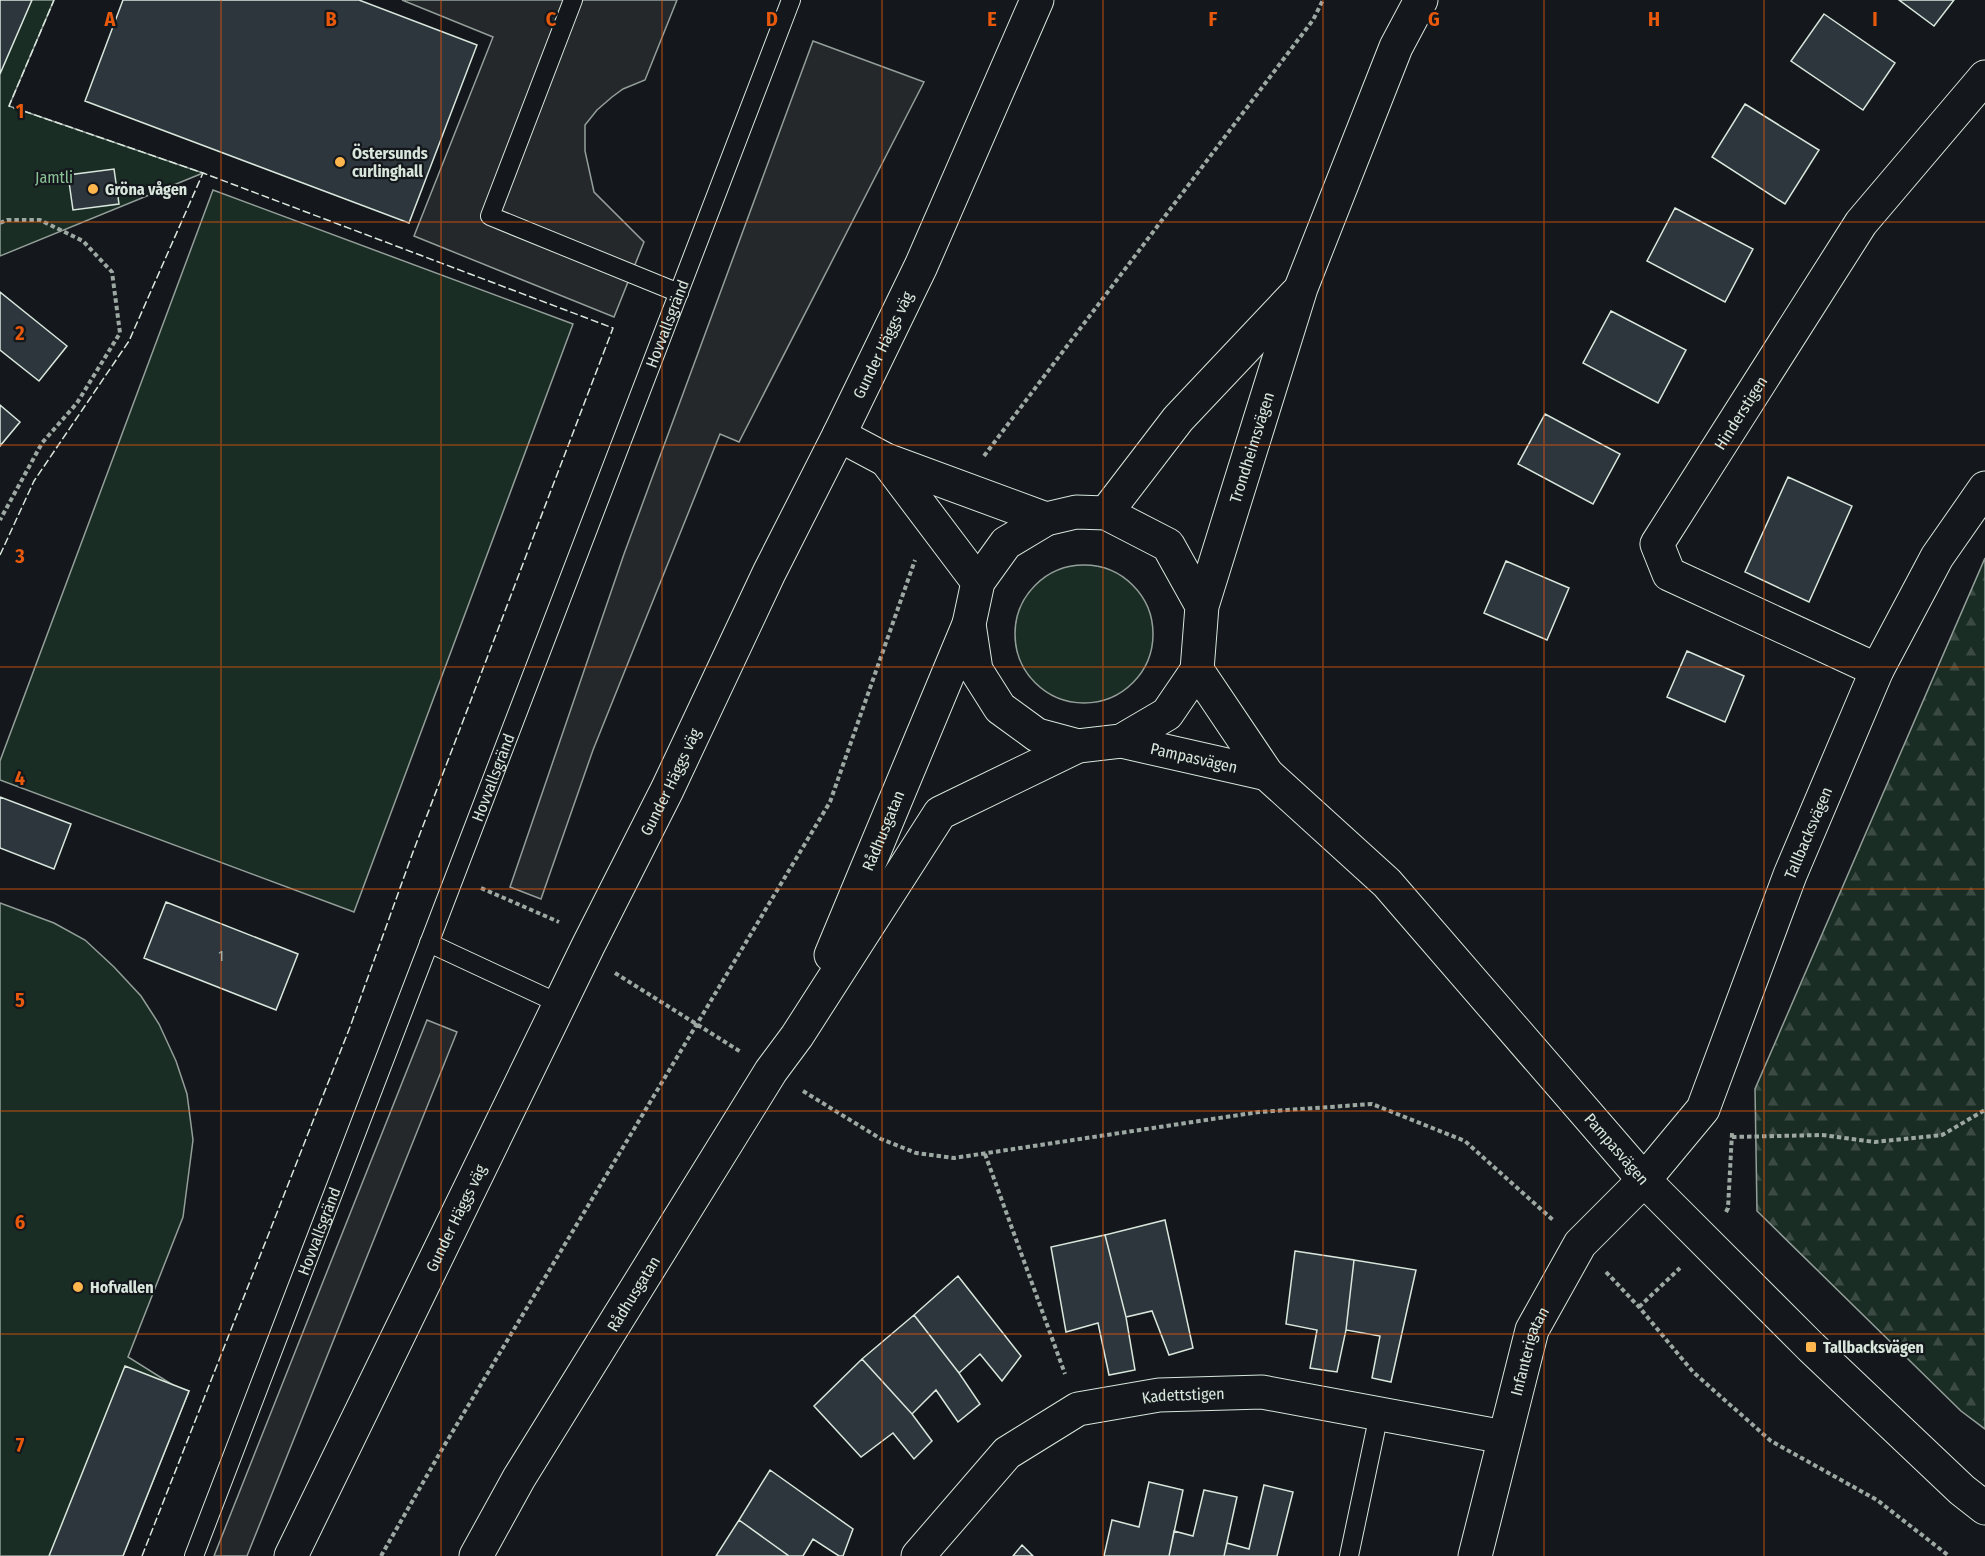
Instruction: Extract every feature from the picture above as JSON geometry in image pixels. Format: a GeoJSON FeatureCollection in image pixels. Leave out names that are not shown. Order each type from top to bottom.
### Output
{"type":"FeatureCollection","features":[{"type":"Feature","properties":{"kind":"street","name":"Gunder Häggs väg"},"geometry":{"type":"LineString","coordinates":[[291,1556],[921,266],[1037,0]]}},
{"type":"Feature","properties":{"kind":"street","name":"Trondheimsvägen"},"geometry":{"type":"LineString","coordinates":[[1197,670],[1202,606],[1301,288],[1396,47],[1421,0]]}},
{"type":"Feature","properties":{"kind":"street","name":"Hinderstigen"},"geometry":{"type":"LineString","coordinates":[[1877,670],[1669,574],[1657,544],[1862,222],[1985,77]]}},
{"type":"Feature","properties":{"kind":"street","name":"Trondheimsvägen"},"geometry":{"type":"LineString","coordinates":[[1106,513],[1178,419],[1301,288]]}},
{"type":"Feature","properties":{"kind":"street"},"geometry":{"type":"LineString","coordinates":[[839,435],[886,460],[1046,519]]}},
{"type":"Feature","properties":{"kind":"street"},"geometry":{"type":"LineString","coordinates":[[886,460],[978,582]]}},
{"type":"Feature","properties":{"kind":"street","name":"Tallbacksvägen"},"geometry":{"type":"LineString","coordinates":[[1644,1180],[1703,1109],[1790,875],[1877,670],[1937,557],[1985,488]]}},
{"type":"Feature","properties":{"kind":"street"},"geometry":{"type":"LineString","coordinates":[[1197,670],[1167,714],[1121,741],[1078,746],[1037,735],[1000,708],[976,670],[969,624],[978,582],[1005,543],[1046,519],[1076,512],[1106,513],[1168,545],[1202,606]]}},
{"type":"Feature","properties":{"kind":"street","name":"Rådhusgatan"},"geometry":{"type":"LineString","coordinates":[[797,1036],[969,624]]}},
{"type":"Feature","properties":{"kind":"street","name":"Pampasvägen"},"geometry":{"type":"LineString","coordinates":[[1197,670],[1267,774],[1387,883],[1644,1180],[1810,1347],[1962,1490],[1985,1508]]}},
{"type":"Feature","properties":{"kind":"street","name":"Pampasvägen"},"geometry":{"type":"LineString","coordinates":[[1121,741],[1267,774]]}},
{"type":"Feature","properties":{"kind":"street","name":"Rådhusgatan"},"geometry":{"type":"LineString","coordinates":[[476,1556],[519,1478],[771,1071],[797,1036],[940,813],[1078,746]]}},
{"type":"Feature","properties":{"kind":"street","name":"Infanterigatan"},"geometry":{"type":"LineString","coordinates":[[1475,1556],[1532,1329],[1580,1244],[1644,1180]]}},
{"type":"Feature","properties":{"kind":"street","name":"Kadettstigen"},"geometry":{"type":"LineString","coordinates":[[918,1556],[1007,1453],[1078,1409],[1159,1395],[1263,1392],[1504,1437]]}},
{"type":"Feature","properties":{"kind":"lane"},"geometry":{"type":"LineString","coordinates":[[573,0],[490,216],[679,293]]}},
{"type":"Feature","properties":{"kind":"lane","name":"Hovvallsgränd"},"geometry":{"type":"LineString","coordinates":[[195,1556],[791,0]]}},
{"type":"Feature","properties":{"kind":"lane"},"geometry":{"type":"LineString","coordinates":[[429,943],[560,1004]]}},
{"type":"Feature","properties":{"kind":"lane"},"geometry":{"type":"LineString","coordinates":[[1348,1556],[1379,1414]]}},
{"type":"Feature","properties":{"kind":"path"},"geometry":{"type":"LineString","coordinates":[[960,487],[1313,20],[1323,0]]}},
{"type":"Feature","properties":{"kind":"path"},"geometry":{"type":"LineString","coordinates":[[0,223],[7,220],[40,220],[83,241],[112,272],[120,333],[78,403],[42,443],[0,520]]}},
{"type":"Feature","properties":{"kind":"path"},"geometry":{"type":"LineString","coordinates":[[381,1556],[441,1451],[830,802],[916,560],[935,526]]}},
{"type":"Feature","properties":{"kind":"path"},"geometry":{"type":"LineString","coordinates":[[771,1071],[880,1139],[916,1153],[954,1158],[1259,1112],[1371,1104],[1465,1141],[1580,1244],[1639,1307],[1693,1372],[1771,1441],[1877,1500],[1949,1556]]}},
{"type":"Feature","properties":{"kind":"path"},"geometry":{"type":"LineString","coordinates":[[1734,1137],[1822,1136],[1875,1142],[1942,1135],[1985,1110]]}},
{"type":"Feature","properties":{"kind":"path"},"geometry":{"type":"LineString","coordinates":[[1639,1307],[1707,1243],[1728,1208],[1734,1137],[1732,1127]]}},
{"type":"Feature","properties":{"kind":"path"},"geometry":{"type":"LineString","coordinates":[[985,1154],[1078,1409]]}},
{"type":"Feature","properties":{"kind":"green space","name":"Jamtli"},"geometry":{"type":"Polygon","coordinates":[[[0,0],[54,0],[9,106],[203,173],[0,256],[0,0]]]}},
{"type":"Feature","properties":{"kind":"green space"},"geometry":{"type":"Polygon","coordinates":[[[213,190],[573,324],[354,912],[0,780],[0,761],[213,190]]]}},
{"type":"Feature","properties":{"kind":"green space"},"geometry":{"type":"Polygon","coordinates":[[[1985,558],[1985,1429],[1961,1411],[1757,1211],[1755,1089],[1985,558]]]}},
{"type":"Feature","properties":{"kind":"green space"},"geometry":{"type":"Polygon","coordinates":[[[1084,565],[1111,570],[1123,576],[1133,585],[1142,595],[1148,607],[1153,634],[1148,661],[1142,673],[1133,683],[1123,692],[1111,698],[1084,703],[1057,698],[1045,692],[1035,683],[1026,673],[1020,661],[1015,634],[1020,607],[1026,595],[1035,585],[1045,576],[1057,570],[1084,565]]]}},
{"type":"Feature","properties":{"kind":"green space","name":"Hofvallen"},"geometry":{"type":"Polygon","coordinates":[[[0,903],[54,923],[85,940],[114,967],[141,996],[159,1024],[176,1061],[187,1094],[193,1140],[183,1217],[128,1357],[176,1387],[189,1391],[123,1556],[0,1556],[0,903]]]}},
{"type":"Feature","properties":{"kind":"shaded area"},"geometry":{"type":"Polygon","coordinates":[[[402,0],[677,0],[645,80],[623,89],[612,97],[585,125],[585,151],[594,192],[644,242],[614,317],[414,236],[493,37],[402,0]]]}},
{"type":"Feature","properties":{"kind":"shaded area"},"geometry":{"type":"Polygon","coordinates":[[[813,41],[924,82],[739,442],[720,434],[593,750],[541,899],[510,887],[624,554],[813,41]]]}},
{"type":"Feature","properties":{"kind":"shaded area"},"geometry":{"type":"Polygon","coordinates":[[[427,1020],[457,1032],[247,1556],[214,1556],[427,1020]]]}},
{"type":"Feature","properties":{"kind":"building"},"geometry":{"type":"Polygon","coordinates":[[[0,0],[32,0],[0,74],[0,0]]]}},
{"type":"Feature","properties":{"kind":"building","name":"Östersunds curlinghall"},"geometry":{"type":"Polygon","coordinates":[[[123,0],[359,0],[477,45],[409,223],[85,101],[123,0]]]}},
{"type":"Feature","properties":{"kind":"building"},"geometry":{"type":"Polygon","coordinates":[[[1899,0],[1954,0],[1934,26],[1899,0]]]}},
{"type":"Feature","properties":{"kind":"building"},"geometry":{"type":"Polygon","coordinates":[[[1824,14],[1895,63],[1863,110],[1791,61],[1824,14]]]}},
{"type":"Feature","properties":{"kind":"building"},"geometry":{"type":"Polygon","coordinates":[[[1745,104],[1819,150],[1785,204],[1712,157],[1745,104]]]}},
{"type":"Feature","properties":{"kind":"building","name":"Gröna vågen"},"geometry":{"type":"Polygon","coordinates":[[[114,169],[119,204],[73,210],[68,175],[114,169]]]}},
{"type":"Feature","properties":{"kind":"building"},"geometry":{"type":"Polygon","coordinates":[[[1675,208],[1753,249],[1725,302],[1647,261],[1675,208]]]}},
{"type":"Feature","properties":{"kind":"building"},"geometry":{"type":"Polygon","coordinates":[[[0,292],[67,346],[39,381],[0,350],[0,292]]]}},
{"type":"Feature","properties":{"kind":"building"},"geometry":{"type":"Polygon","coordinates":[[[1611,311],[1686,350],[1658,403],[1583,363],[1611,311]]]}},
{"type":"Feature","properties":{"kind":"building"},"geometry":{"type":"Polygon","coordinates":[[[0,405],[20,422],[0,446],[0,405]]]}},
{"type":"Feature","properties":{"kind":"building"},"geometry":{"type":"Polygon","coordinates":[[[1545,414],[1620,454],[1593,504],[1518,464],[1545,414]]]}},
{"type":"Feature","properties":{"kind":"building"},"geometry":{"type":"Polygon","coordinates":[[[1788,477],[1852,506],[1809,602],[1745,572],[1788,477]]]}},
{"type":"Feature","properties":{"kind":"building"},"geometry":{"type":"Polygon","coordinates":[[[1506,561],[1569,588],[1547,640],[1484,613],[1506,561]]]}},
{"type":"Feature","properties":{"kind":"building"},"geometry":{"type":"Polygon","coordinates":[[[1687,651],[1744,676],[1725,722],[1667,697],[1687,651]]]}},
{"type":"Feature","properties":{"kind":"building"},"geometry":{"type":"Polygon","coordinates":[[[0,797],[71,824],[54,869],[0,848],[0,797]]]}},
{"type":"Feature","properties":{"kind":"building"},"geometry":{"type":"Polygon","coordinates":[[[166,902],[298,954],[276,1010],[144,958],[166,902]]]}},
{"type":"Feature","properties":{"kind":"building"},"geometry":{"type":"Polygon","coordinates":[[[1165,1220],[1193,1348],[1169,1355],[1152,1311],[1126,1317],[1105,1235],[1165,1220]]]}},
{"type":"Feature","properties":{"kind":"building"},"geometry":{"type":"Polygon","coordinates":[[[1105,1235],[1126,1317],[1135,1370],[1109,1375],[1098,1323],[1066,1332],[1051,1247],[1105,1235]]]}},
{"type":"Feature","properties":{"kind":"building"},"geometry":{"type":"Polygon","coordinates":[[[1295,1251],[1354,1260],[1346,1330],[1337,1372],[1310,1368],[1317,1330],[1286,1324],[1295,1251]]]}},
{"type":"Feature","properties":{"kind":"building"},"geometry":{"type":"Polygon","coordinates":[[[1354,1260],[1416,1270],[1391,1382],[1372,1378],[1380,1336],[1346,1330],[1354,1260]]]}},
{"type":"Feature","properties":{"kind":"building"},"geometry":{"type":"Polygon","coordinates":[[[958,1276],[1021,1356],[1002,1381],[980,1354],[959,1373],[914,1315],[958,1276]]]}},
{"type":"Feature","properties":{"kind":"building"},"geometry":{"type":"Polygon","coordinates":[[[914,1315],[980,1404],[958,1422],[936,1390],[912,1414],[862,1359],[914,1315]]]}},
{"type":"Feature","properties":{"kind":"building"},"geometry":{"type":"Polygon","coordinates":[[[862,1359],[912,1414],[932,1441],[914,1459],[893,1433],[861,1457],[814,1406],[862,1359]]]}},
{"type":"Feature","properties":{"kind":"building"},"geometry":{"type":"Polygon","coordinates":[[[125,1366],[189,1391],[123,1556],[49,1556],[125,1366]]]}},
{"type":"Feature","properties":{"kind":"building"},"geometry":{"type":"Polygon","coordinates":[[[770,1470],[853,1529],[843,1556],[839,1556],[813,1539],[803,1556],[789,1556],[739,1520],[770,1470]]]}},
{"type":"Feature","properties":{"kind":"building"},"geometry":{"type":"Polygon","coordinates":[[[1149,1482],[1183,1490],[1169,1556],[1104,1556],[1112,1520],[1139,1527],[1149,1482]]]}},
{"type":"Feature","properties":{"kind":"building"},"geometry":{"type":"Polygon","coordinates":[[[1264,1485],[1293,1492],[1277,1556],[1224,1556],[1227,1543],[1249,1549],[1264,1485]]]}},
{"type":"Feature","properties":{"kind":"building"},"geometry":{"type":"Polygon","coordinates":[[[1204,1490],[1237,1497],[1224,1556],[1169,1556],[1174,1531],[1193,1536],[1204,1490]]]}},
{"type":"Feature","properties":{"kind":"building"},"geometry":{"type":"Polygon","coordinates":[[[739,1520],[789,1556],[716,1556],[739,1520]]]}},
{"type":"Feature","properties":{"kind":"building"},"geometry":{"type":"Polygon","coordinates":[[[1022,1545],[1033,1556],[1013,1556],[1022,1545]]]}},
{"type":"Feature","properties":{"kind":"fence"},"geometry":{"type":"LineString","coordinates":[[0,555],[34,481],[129,341],[203,173],[9,106],[54,0]]}},
{"type":"Feature","properties":{"kind":"fence"},"geometry":{"type":"LineString","coordinates":[[142,1556],[350,1027],[413,852],[613,328],[203,173]]}},
{"type":"Feature","properties":{"kind":"place","name":"Östersunds curlinghall"},"geometry":{"type":"Point","coordinates":[340,162]}},
{"type":"Feature","properties":{"kind":"place","name":"Gröna vågen"},"geometry":{"type":"Point","coordinates":[93,189]}},
{"type":"Feature","properties":{"kind":"place","name":"Hofvallen"},"geometry":{"type":"Point","coordinates":[78,1287]}},
{"type":"Feature","properties":{"kind":"place","name":"Tallbacksvägen"},"geometry":{"type":"Point","coordinates":[1811,1347]}}]}
